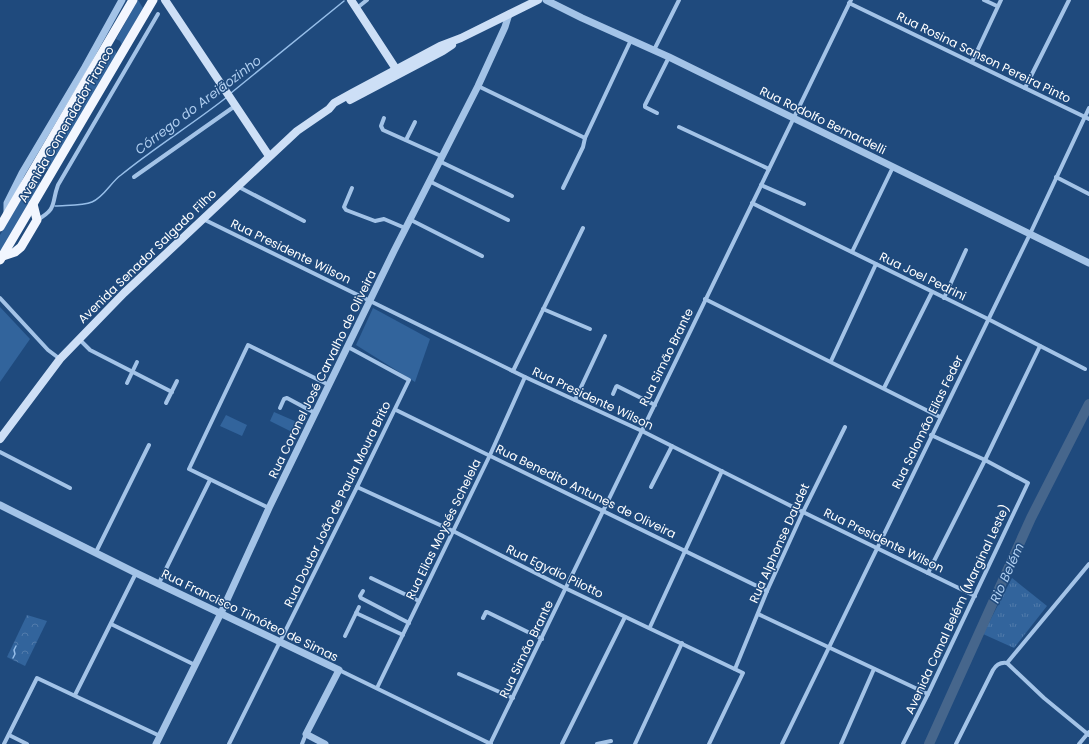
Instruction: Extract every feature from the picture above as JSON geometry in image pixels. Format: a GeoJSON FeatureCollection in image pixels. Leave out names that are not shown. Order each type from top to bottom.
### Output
{"type":"FeatureCollection","features":[{"type":"Feature","properties":{"kind":"highway","name":"Avenida Comendador Franco"},"geometry":{"type":"LineString","coordinates":[[0,227],[133,0]]}},
{"type":"Feature","properties":{"kind":"highway","name":"Avenida Comendador Franco"},"geometry":{"type":"LineString","coordinates":[[1,258],[153,0]]}},
{"type":"Feature","properties":{"kind":"highway"},"geometry":{"type":"LineString","coordinates":[[108,43],[113,43],[122,50],[120,55]]}},
{"type":"Feature","properties":{"kind":"highway"},"geometry":{"type":"LineString","coordinates":[[35,168],[36,173],[40,178],[45,179],[49,177]]}},
{"type":"Feature","properties":{"kind":"highway"},"geometry":{"type":"LineString","coordinates":[[1,258],[15,252],[21,247],[37,220],[33,204]]}},
{"type":"Feature","properties":{"kind":"main road"},"geometry":{"type":"LineString","coordinates":[[165,0],[269,156]]}},
{"type":"Feature","properties":{"kind":"main road"},"geometry":{"type":"LineString","coordinates":[[351,0],[396,72]]}},
{"type":"Feature","properties":{"kind":"main road","name":"Avenida Senador Salgado Filho"},"geometry":{"type":"LineString","coordinates":[[0,439],[60,359],[79,339],[124,293],[202,219],[269,156],[308,123],[329,109],[334,103],[396,72],[440,46],[461,38],[538,0]]}},
{"type":"Feature","properties":{"kind":"street","name":"Avenida Comendador Franco"},"geometry":{"type":"LineString","coordinates":[[7,215],[7,203],[22,173],[122,0]]}},
{"type":"Feature","properties":{"kind":"street"},"geometry":{"type":"LineString","coordinates":[[357,8],[367,0]]}},
{"type":"Feature","properties":{"kind":"street","name":"Rua Rodolfo Bernardelli"},"geometry":{"type":"LineString","coordinates":[[546,0],[669,57],[1089,263]]}},
{"type":"Feature","properties":{"kind":"street"},"geometry":{"type":"LineString","coordinates":[[654,50],[679,0]]}},
{"type":"Feature","properties":{"kind":"street"},"geometry":{"type":"LineString","coordinates":[[984,0],[997,6]]}},
{"type":"Feature","properties":{"kind":"street"},"geometry":{"type":"LineString","coordinates":[[972,62],[1001,0]]}},
{"type":"Feature","properties":{"kind":"street"},"geometry":{"type":"LineString","coordinates":[[1025,88],[1069,0]]}},
{"type":"Feature","properties":{"kind":"street","name":"Rua Rosina Sanson Pereira Pinto"},"geometry":{"type":"LineString","coordinates":[[850,2],[1087,118]]}},
{"type":"Feature","properties":{"kind":"street","name":"Rua Simão Brante"},"geometry":{"type":"LineString","coordinates":[[491,744],[850,2]]}},
{"type":"Feature","properties":{"kind":"street","name":"Avenida Comendador Franco"},"geometry":{"type":"LineString","coordinates":[[37,220],[50,211],[53,206],[55,191],[58,185],[158,14]]}},
{"type":"Feature","properties":{"kind":"street","name":"Rua Coronel José Carvalho de Oliveira"},"geometry":{"type":"LineString","coordinates":[[157,744],[221,613],[269,508],[405,228],[478,86],[509,14]]}},
{"type":"Feature","properties":{"kind":"street"},"geometry":{"type":"LineString","coordinates":[[564,188],[583,147],[585,138],[631,40]]}},
{"type":"Feature","properties":{"kind":"street"},"geometry":{"type":"LineString","coordinates":[[657,113],[645,106],[669,57]]}},
{"type":"Feature","properties":{"kind":"street"},"geometry":{"type":"LineString","coordinates":[[478,86],[585,138]]}},
{"type":"Feature","properties":{"kind":"street"},"geometry":{"type":"LineString","coordinates":[[134,177],[236,106]]}},
{"type":"Feature","properties":{"kind":"street","name":"Rua Salomão Elias Feder"},"geometry":{"type":"LineString","coordinates":[[782,744],[940,416],[1030,234],[1056,177],[1087,118],[1089,108]]}},
{"type":"Feature","properties":{"kind":"street"},"geometry":{"type":"LineString","coordinates":[[384,118],[381,126],[382,128],[512,196]]}},
{"type":"Feature","properties":{"kind":"street"},"geometry":{"type":"LineString","coordinates":[[406,140],[415,122]]}},
{"type":"Feature","properties":{"kind":"street"},"geometry":{"type":"LineString","coordinates":[[679,127],[768,169]]}},
{"type":"Feature","properties":{"kind":"street"},"geometry":{"type":"LineString","coordinates":[[852,252],[893,166]]}},
{"type":"Feature","properties":{"kind":"street"},"geometry":{"type":"LineString","coordinates":[[1056,177],[1089,194]]}},
{"type":"Feature","properties":{"kind":"street"},"geometry":{"type":"LineString","coordinates":[[429,181],[508,220]]}},
{"type":"Feature","properties":{"kind":"street"},"geometry":{"type":"LineString","coordinates":[[761,185],[804,204]]}},
{"type":"Feature","properties":{"kind":"street"},"geometry":{"type":"LineString","coordinates":[[237,186],[304,221]]}},
{"type":"Feature","properties":{"kind":"street"},"geometry":{"type":"LineString","coordinates":[[352,188],[344,207],[346,210],[375,221],[384,219],[405,228]]}},
{"type":"Feature","properties":{"kind":"street","name":"Rua Joel Pedrini"},"geometry":{"type":"LineString","coordinates":[[752,203],[988,319],[1085,370]]}},
{"type":"Feature","properties":{"kind":"street","name":"Rua Presidente Wilson"},"geometry":{"type":"LineString","coordinates":[[202,219],[525,377],[642,431],[975,596]]}},
{"type":"Feature","properties":{"kind":"street"},"geometry":{"type":"LineString","coordinates":[[409,220],[482,256]]}},
{"type":"Feature","properties":{"kind":"street"},"geometry":{"type":"LineString","coordinates":[[513,371],[583,228]]}},
{"type":"Feature","properties":{"kind":"street"},"geometry":{"type":"LineString","coordinates":[[944,298],[966,250]]}},
{"type":"Feature","properties":{"kind":"street"},"geometry":{"type":"LineString","coordinates":[[831,361],[876,264]]}},
{"type":"Feature","properties":{"kind":"street"},"geometry":{"type":"LineString","coordinates":[[884,388],[932,292]]}},
{"type":"Feature","properties":{"kind":"street"},"geometry":{"type":"LineString","coordinates":[[0,298],[48,350],[60,359]]}},
{"type":"Feature","properties":{"kind":"street"},"geometry":{"type":"LineString","coordinates":[[706,298],[940,416]]}},
{"type":"Feature","properties":{"kind":"street"},"geometry":{"type":"LineString","coordinates":[[543,309],[590,329]]}},
{"type":"Feature","properties":{"kind":"street"},"geometry":{"type":"LineString","coordinates":[[575,400],[605,336]]}},
{"type":"Feature","properties":{"kind":"street"},"geometry":{"type":"LineString","coordinates":[[79,339],[90,350],[172,392]]}},
{"type":"Feature","properties":{"kind":"street"},"geometry":{"type":"LineString","coordinates":[[269,508],[189,469],[248,345],[329,385]]}},
{"type":"Feature","properties":{"kind":"street"},"geometry":{"type":"LineString","coordinates":[[928,573],[1040,346]]}},
{"type":"Feature","properties":{"kind":"street","name":"Rua Doutor João de Paula Moura Brito"},"geometry":{"type":"LineString","coordinates":[[229,744],[396,410],[409,380],[348,347]]}},
{"type":"Feature","properties":{"kind":"street"},"geometry":{"type":"LineString","coordinates":[[127,383],[138,362]]}},
{"type":"Feature","properties":{"kind":"street","name":"Rua Elias Moysés Schelela"},"geometry":{"type":"LineString","coordinates":[[377,688],[490,455],[525,377]]}},
{"type":"Feature","properties":{"kind":"street"},"geometry":{"type":"LineString","coordinates":[[166,403],[177,381]]}},
{"type":"Feature","properties":{"kind":"street"},"geometry":{"type":"LineString","coordinates":[[613,394],[617,386],[655,405]]}},
{"type":"Feature","properties":{"kind":"street"},"geometry":{"type":"LineString","coordinates":[[280,408],[284,399],[287,398],[315,413]]}},
{"type":"Feature","properties":{"kind":"street","name":"Rua Benedito Antunes de Oliveira"},"geometry":{"type":"LineString","coordinates":[[396,410],[767,591]]}},
{"type":"Feature","properties":{"kind":"street","name":"Rua Alphonse Daudet"},"geometry":{"type":"LineString","coordinates":[[735,669],[767,591],[803,512],[845,427]]}},
{"type":"Feature","properties":{"kind":"street"},"geometry":{"type":"LineString","coordinates":[[931,435],[985,460]]}},
{"type":"Feature","properties":{"kind":"street"},"geometry":{"type":"LineString","coordinates":[[96,552],[149,445]]}},
{"type":"Feature","properties":{"kind":"street"},"geometry":{"type":"LineString","coordinates":[[651,487],[672,446]]}},
{"type":"Feature","properties":{"kind":"street"},"geometry":{"type":"LineString","coordinates":[[0,452],[70,488]]}},
{"type":"Feature","properties":{"kind":"street","name":"Avenida Canal Belém (Marginal Leste)"},"geometry":{"type":"LineString","coordinates":[[903,744],[1028,483],[985,460]]}},
{"type":"Feature","properties":{"kind":"street"},"geometry":{"type":"LineString","coordinates":[[650,627],[722,471]]}},
{"type":"Feature","properties":{"kind":"street"},"geometry":{"type":"LineString","coordinates":[[159,583],[210,480]]}},
{"type":"Feature","properties":{"kind":"street","name":"Rua Egydio Pilotto"},"geometry":{"type":"LineString","coordinates":[[357,487],[453,531],[566,589],[650,627],[743,673],[708,744]]}},
{"type":"Feature","properties":{"kind":"street","name":"Rua Francisco Timóteo de Simas"},"geometry":{"type":"LineString","coordinates":[[0,505],[136,573],[491,744]]}},
{"type":"Feature","properties":{"kind":"street"},"geometry":{"type":"LineString","coordinates":[[1007,663],[1089,564]]}},
{"type":"Feature","properties":{"kind":"street"},"geometry":{"type":"LineString","coordinates":[[75,695],[136,573]]}},
{"type":"Feature","properties":{"kind":"street"},"geometry":{"type":"LineString","coordinates":[[371,578],[419,601]]}},
{"type":"Feature","properties":{"kind":"street"},"geometry":{"type":"LineString","coordinates":[[363,591],[360,596],[361,598],[409,623]]}},
{"type":"Feature","properties":{"kind":"street"},"geometry":{"type":"LineString","coordinates":[[345,636],[359,607]]}},
{"type":"Feature","properties":{"kind":"street"},"geometry":{"type":"LineString","coordinates":[[483,618],[487,612],[542,639]]}},
{"type":"Feature","properties":{"kind":"street"},"geometry":{"type":"LineString","coordinates":[[356,613],[403,635]]}},
{"type":"Feature","properties":{"kind":"street"},"geometry":{"type":"LineString","coordinates":[[758,614],[928,694]]}},
{"type":"Feature","properties":{"kind":"street"},"geometry":{"type":"LineString","coordinates":[[562,744],[625,617]]}},
{"type":"Feature","properties":{"kind":"street"},"geometry":{"type":"LineString","coordinates":[[111,624],[195,664]]}},
{"type":"Feature","properties":{"kind":"street"},"geometry":{"type":"LineString","coordinates":[[635,744],[682,643]]}},
{"type":"Feature","properties":{"kind":"street"},"geometry":{"type":"LineString","coordinates":[[956,744],[993,670],[1003,662],[1007,663],[1044,698],[1088,733],[1079,744]]}},
{"type":"Feature","properties":{"kind":"street"},"geometry":{"type":"LineString","coordinates":[[841,744],[874,669]]}},
{"type":"Feature","properties":{"kind":"street"},"geometry":{"type":"LineString","coordinates":[[302,744],[339,670]]}},
{"type":"Feature","properties":{"kind":"street"},"geometry":{"type":"LineString","coordinates":[[459,674],[513,698]]}},
{"type":"Feature","properties":{"kind":"street"},"geometry":{"type":"LineString","coordinates":[[4,744],[37,678],[160,736]]}},
{"type":"Feature","properties":{"kind":"street"},"geometry":{"type":"LineString","coordinates":[[306,734],[325,744]]}},
{"type":"Feature","properties":{"kind":"street"},"geometry":{"type":"LineString","coordinates":[[9,735],[27,744]]}},
{"type":"Feature","properties":{"kind":"street"},"geometry":{"type":"LineString","coordinates":[[597,744],[611,741]]}},
{"type":"Feature","properties":{"kind":"green space"},"geometry":{"type":"Polygon","coordinates":[[[138,0],[143,8],[122,45],[120,41],[116,39],[138,0]]]}},
{"type":"Feature","properties":{"kind":"green space"},"geometry":{"type":"Polygon","coordinates":[[[110,49],[115,50],[117,55],[49,169],[44,169],[42,164],[110,49]]]}},
{"type":"Feature","properties":{"kind":"green space"},"geometry":{"type":"Polygon","coordinates":[[[35,176],[35,180],[41,183],[0,254],[0,235],[35,176]]]}},
{"type":"Feature","properties":{"kind":"green space"},"geometry":{"type":"Polygon","coordinates":[[[0,307],[30,339],[0,382],[0,307]]]}},
{"type":"Feature","properties":{"kind":"green space"},"geometry":{"type":"Polygon","coordinates":[[[373,308],[430,339],[415,382],[356,345],[373,308]]]}},
{"type":"Feature","properties":{"kind":"green space"},"geometry":{"type":"Polygon","coordinates":[[[274,412],[297,422],[292,432],[270,421],[274,412]]]}},
{"type":"Feature","properties":{"kind":"green space"},"geometry":{"type":"Polygon","coordinates":[[[226,415],[247,425],[242,436],[220,426],[226,415]]]}},
{"type":"Feature","properties":{"kind":"green space"},"geometry":{"type":"Polygon","coordinates":[[[1012,578],[1047,606],[1014,648],[983,634],[1012,578]]]}},
{"type":"Feature","properties":{"kind":"green space"},"geometry":{"type":"Polygon","coordinates":[[[27,615],[47,621],[25,666],[7,657],[27,615]]]}},
{"type":"Feature","properties":{"kind":"waterway","name":"Córrego do Areiãozinho"},"geometry":{"type":"LineString","coordinates":[[231,93],[344,1]]}},
{"type":"Feature","properties":{"kind":"waterway","name":"Córrego do Areiãozinho"},"geometry":{"type":"LineString","coordinates":[[55,206],[84,204],[96,200],[117,178],[227,97]]}},
{"type":"Feature","properties":{"kind":"waterway","name":"Rio Belém"},"geometry":{"type":"LineString","coordinates":[[929,744],[1031,518],[1089,404]]}},
{"type":"Feature","properties":{"kind":"waterway"},"geometry":{"type":"LineString","coordinates":[[13,658],[16,646]]}}]}
